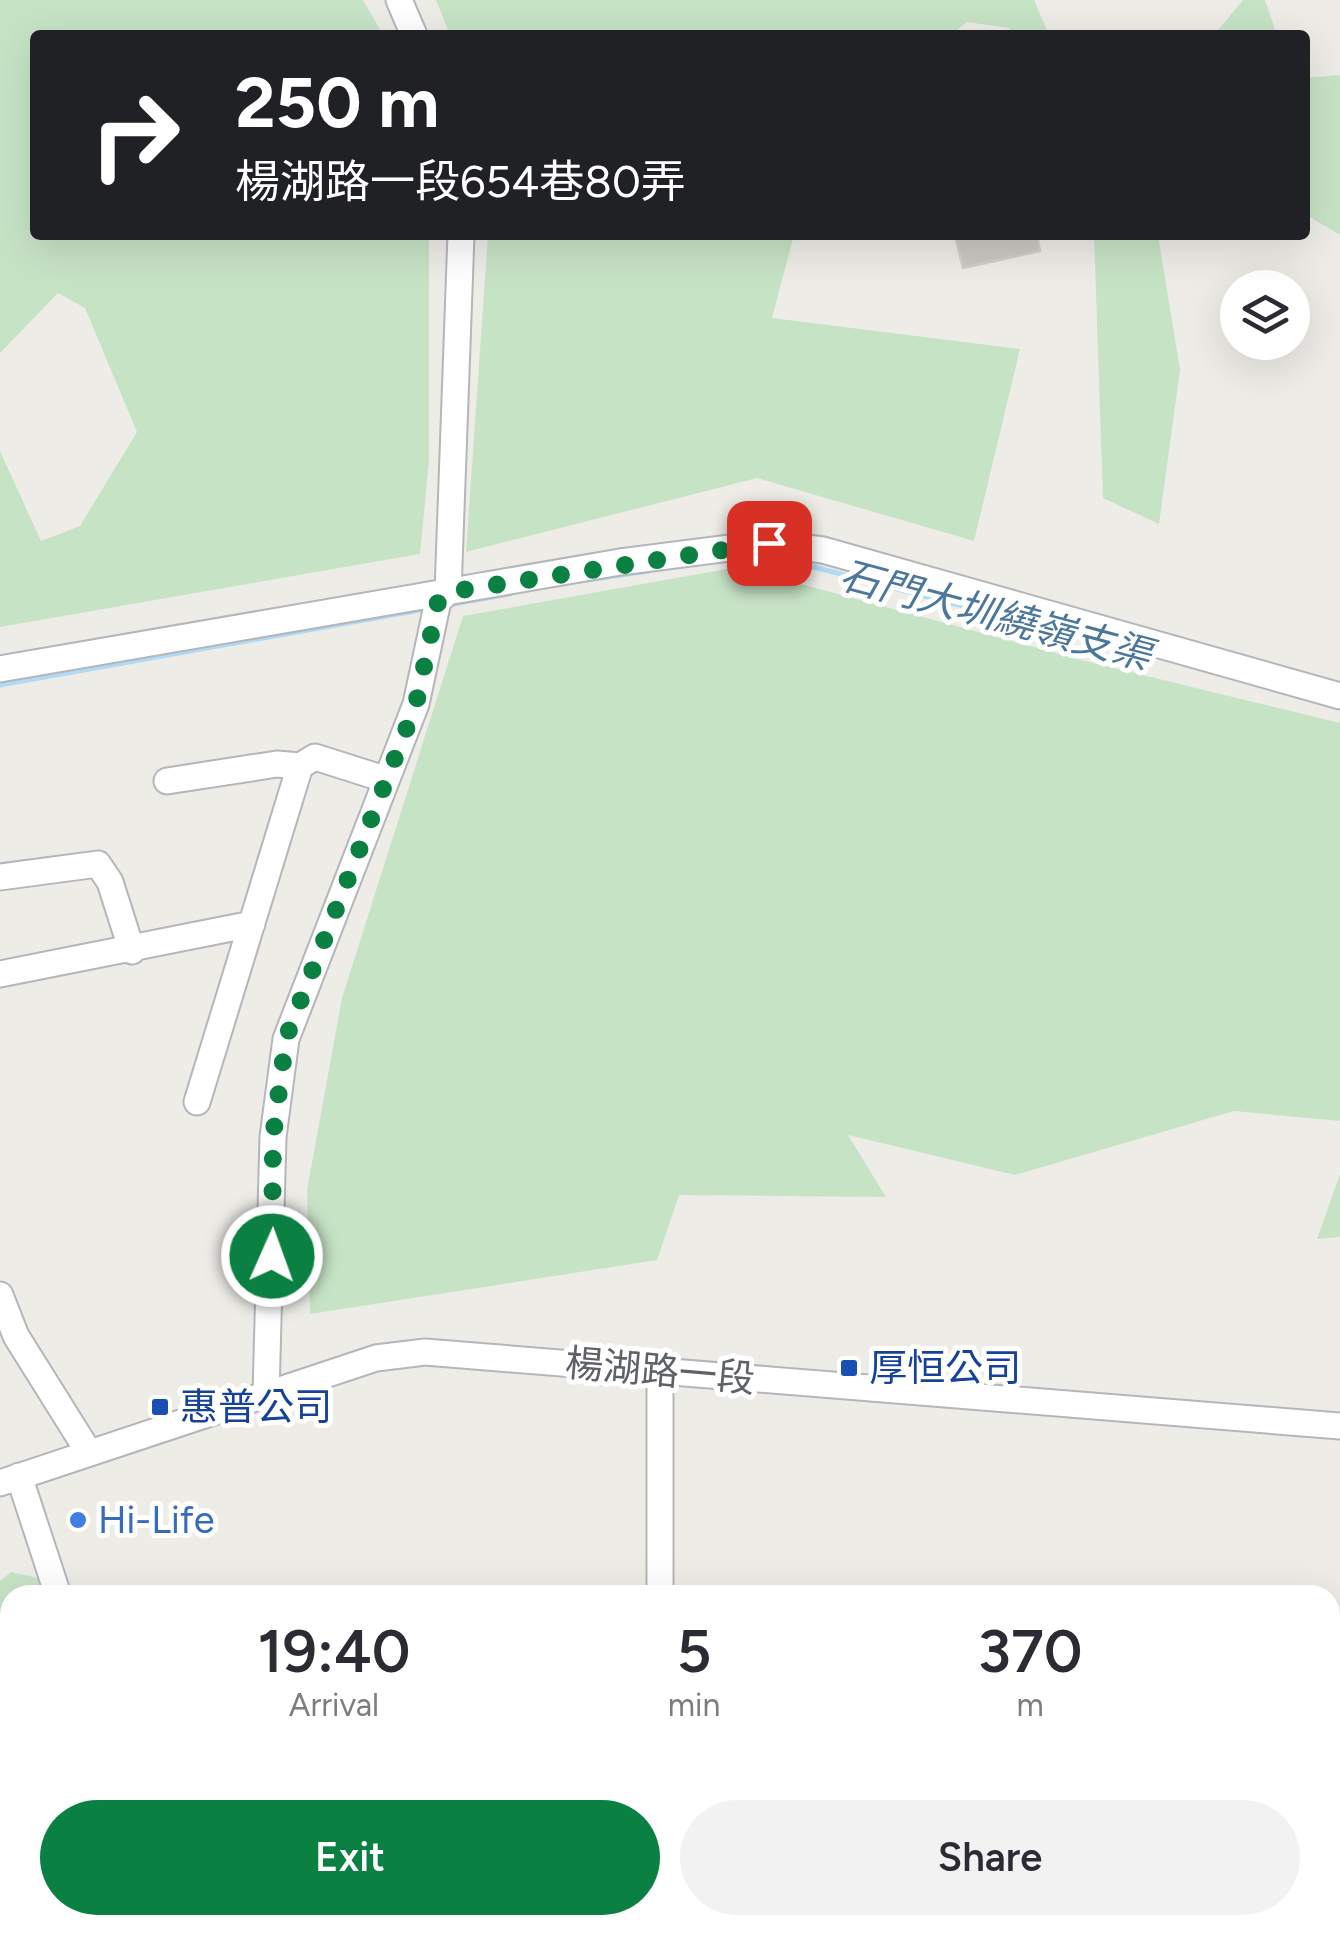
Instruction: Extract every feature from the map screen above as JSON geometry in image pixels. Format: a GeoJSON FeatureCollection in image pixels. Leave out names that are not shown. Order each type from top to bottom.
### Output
{"type":"FeatureCollection","features":[{"type":"Feature","properties":{"kind":"street"},"geometry":{"type":"LineString","coordinates":[[399,0],[412,30]]}},
{"type":"Feature","properties":{"kind":"street"},"geometry":{"type":"LineString","coordinates":[[266,1394],[273,1137],[286,1038],[416,704],[440,606],[461,240]]}},
{"type":"Feature","properties":{"kind":"street"},"geometry":{"type":"LineString","coordinates":[[0,670],[440,606],[769,543],[823,550],[1340,696]]}},
{"type":"Feature","properties":{"kind":"street"},"geometry":{"type":"LineString","coordinates":[[168,781],[276,764],[300,766],[316,758],[378,777]]}},
{"type":"Feature","properties":{"kind":"street"},"geometry":{"type":"LineString","coordinates":[[197,1102],[300,766]]}},
{"type":"Feature","properties":{"kind":"street"},"geometry":{"type":"LineString","coordinates":[[0,878],[98,864],[110,882],[132,951]]}},
{"type":"Feature","properties":{"kind":"street"},"geometry":{"type":"LineString","coordinates":[[0,974],[132,951],[252,924]]}},
{"type":"Feature","properties":{"kind":"street"},"geometry":{"type":"LineString","coordinates":[[0,1295],[16,1336],[88,1451]]}},
{"type":"Feature","properties":{"kind":"street","name":"楊湖路一段"},"geometry":{"type":"LineString","coordinates":[[9,1479],[376,1358],[425,1352],[488,1354],[660,1373],[1340,1426]]}},
{"type":"Feature","properties":{"kind":"street"},"geometry":{"type":"LineString","coordinates":[[660,1373],[660,1585]]}},
{"type":"Feature","properties":{"kind":"street"},"geometry":{"type":"LineString","coordinates":[[9,1479],[54,1585]]}},
{"type":"Feature","properties":{"kind":"green space"},"geometry":{"type":"Polygon","coordinates":[[[0,0],[363,0],[380,30],[30,30],[30,240],[429,240],[429,461],[420,554],[0,627],[0,451],[41,541],[80,526],[137,432],[85,308],[58,293],[0,353],[0,0]]]}},
{"type":"Feature","properties":{"kind":"green space"},"geometry":{"type":"Polygon","coordinates":[[[436,0],[1034,0],[1047,30],[1010,30],[967,22],[957,30],[448,30],[436,0]]]}},
{"type":"Feature","properties":{"kind":"green space"},"geometry":{"type":"Polygon","coordinates":[[[1243,0],[1265,0],[1275,30],[1218,30],[1243,0]]]}},
{"type":"Feature","properties":{"kind":"green space"},"geometry":{"type":"Polygon","coordinates":[[[1340,75],[1340,235],[1310,217],[1310,78],[1340,75]]]}},
{"type":"Feature","properties":{"kind":"green space"},"geometry":{"type":"Polygon","coordinates":[[[488,240],[793,240],[772,318],[1020,349],[974,541],[757,478],[466,552],[488,240]]]}},
{"type":"Feature","properties":{"kind":"green space"},"geometry":{"type":"Polygon","coordinates":[[[1094,240],[1159,240],[1180,370],[1159,524],[1103,498],[1094,240]]]}},
{"type":"Feature","properties":{"kind":"green space"},"geometry":{"type":"Polygon","coordinates":[[[738,567],[1085,661],[1340,723],[1340,1121],[1234,1111],[1015,1175],[848,1135],[886,1197],[679,1195],[657,1260],[310,1314],[307,1190],[342,998],[463,616],[738,567]]]}},
{"type":"Feature","properties":{"kind":"green space"},"geometry":{"type":"Polygon","coordinates":[[[1340,1174],[1340,1237],[1317,1239],[1340,1174]]]}},
{"type":"Feature","properties":{"kind":"green space"},"geometry":{"type":"Polygon","coordinates":[[[11,1572],[46,1580],[47,1585],[0,1585],[11,1572]]]}},
{"type":"Feature","properties":{"kind":"building"},"geometry":{"type":"Polygon","coordinates":[[[956,240],[1038,240],[1040,251],[963,268],[956,240]]]}},
{"type":"Feature","properties":{"kind":"waterway","name":"石門大圳繞嶺支渠"},"geometry":{"type":"LineString","coordinates":[[768,555],[1139,652]]}},
{"type":"Feature","properties":{"kind":"waterway","name":"石門大圳繞嶺支渠"},"geometry":{"type":"LineString","coordinates":[[580,581],[648,571]]}},
{"type":"Feature","properties":{"kind":"waterway","name":"石門大圳繞嶺支渠"},"geometry":{"type":"LineString","coordinates":[[447,605],[510,594]]}},
{"type":"Feature","properties":{"kind":"waterway","name":"石門大圳繞嶺支渠"},"geometry":{"type":"LineString","coordinates":[[0,685],[426,609]]}},
{"type":"Feature","properties":{"kind":"place","name":"厚恒公司"},"geometry":{"type":"Point","coordinates":[849,1368]}},
{"type":"Feature","properties":{"kind":"place","name":"惠普公司"},"geometry":{"type":"Point","coordinates":[160,1407]}},
{"type":"Feature","properties":{"kind":"place","name":"Hi-Life"},"geometry":{"type":"Point","coordinates":[78,1520]}},
{"type":"Feature","properties":{"kind":"route"},"geometry":{"type":"LineString","coordinates":[[272,1256],[273,1137],[286,1038],[416,704],[438,602],[448,592],[620,562],[769,543]]}}]}
